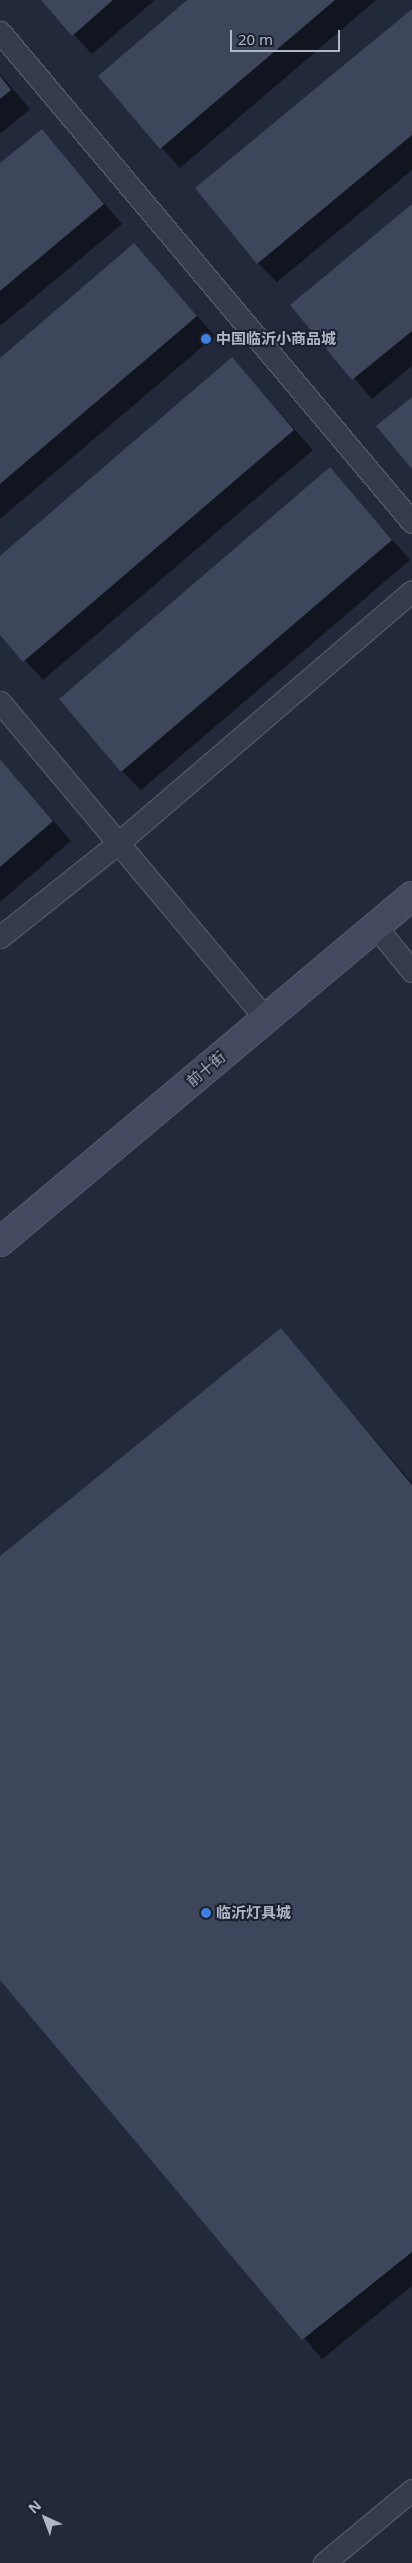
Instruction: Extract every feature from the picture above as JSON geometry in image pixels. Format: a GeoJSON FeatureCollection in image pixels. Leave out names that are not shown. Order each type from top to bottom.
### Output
{"type":"FeatureCollection","features":[{"type":"Feature","properties":{"kind":"main road","name":"前十街"},"geometry":{"type":"LineString","coordinates":[[0,1242],[412,896]]}},
{"type":"Feature","properties":{"kind":"lane"},"geometry":{"type":"LineString","coordinates":[[0,32],[412,522]]}},
{"type":"Feature","properties":{"kind":"lane"},"geometry":{"type":"LineString","coordinates":[[0,937],[118,842],[412,591]]}},
{"type":"Feature","properties":{"kind":"lane"},"geometry":{"type":"LineString","coordinates":[[0,702],[266,1019]]}},
{"type":"Feature","properties":{"kind":"lane"},"geometry":{"type":"LineString","coordinates":[[376,927],[412,971]]}},
{"type":"Feature","properties":{"kind":"lane"},"geometry":{"type":"LineString","coordinates":[[324,2563],[412,2490]]}},
{"type":"Feature","properties":{"kind":"building"},"geometry":{"type":"Polygon","coordinates":[[[41,0],[113,0],[72,36],[41,0]]]}},
{"type":"Feature","properties":{"kind":"building"},"geometry":{"type":"Polygon","coordinates":[[[187,0],[335,0],[160,149],[98,76],[187,0]]]}},
{"type":"Feature","properties":{"kind":"building"},"geometry":{"type":"Polygon","coordinates":[[[412,9],[412,135],[257,264],[195,188],[412,9]]]}},
{"type":"Feature","properties":{"kind":"building"},"geometry":{"type":"Polygon","coordinates":[[[0,76],[11,90],[0,99],[0,76]]]}},
{"type":"Feature","properties":{"kind":"building"},"geometry":{"type":"Polygon","coordinates":[[[42,129],[104,204],[0,291],[0,163],[42,129]]]}},
{"type":"Feature","properties":{"kind":"building"},"geometry":{"type":"Polygon","coordinates":[[[412,204],[412,331],[352,380],[290,305],[412,204]]]}},
{"type":"Feature","properties":{"kind":"building"},"geometry":{"type":"Polygon","coordinates":[[[134,243],[197,316],[0,484],[0,358],[134,243]]]}},
{"type":"Feature","properties":{"kind":"building"},"geometry":{"type":"Polygon","coordinates":[[[232,357],[294,430],[23,662],[0,635],[0,556],[232,357]]]}},
{"type":"Feature","properties":{"kind":"building"},"geometry":{"type":"Polygon","coordinates":[[[412,397],[412,469],[376,426],[412,397]]]}},
{"type":"Feature","properties":{"kind":"building"},"geometry":{"type":"Polygon","coordinates":[[[330,467],[392,540],[121,772],[59,699],[330,467]]]}},
{"type":"Feature","properties":{"kind":"building"},"geometry":{"type":"Polygon","coordinates":[[[0,759],[53,821],[0,867],[0,759]]]}},
{"type":"Feature","properties":{"kind":"building"},"geometry":{"type":"Polygon","coordinates":[[[281,1328],[412,1485],[412,2252],[302,2340],[0,1980],[0,1556],[281,1328]]]}},
{"type":"Feature","properties":{"kind":"place","name":"中国临沂小商品城"},"geometry":{"type":"Point","coordinates":[206,339]}},
{"type":"Feature","properties":{"kind":"place","name":"临沂灯具城"},"geometry":{"type":"Point","coordinates":[206,1913]}}]}
